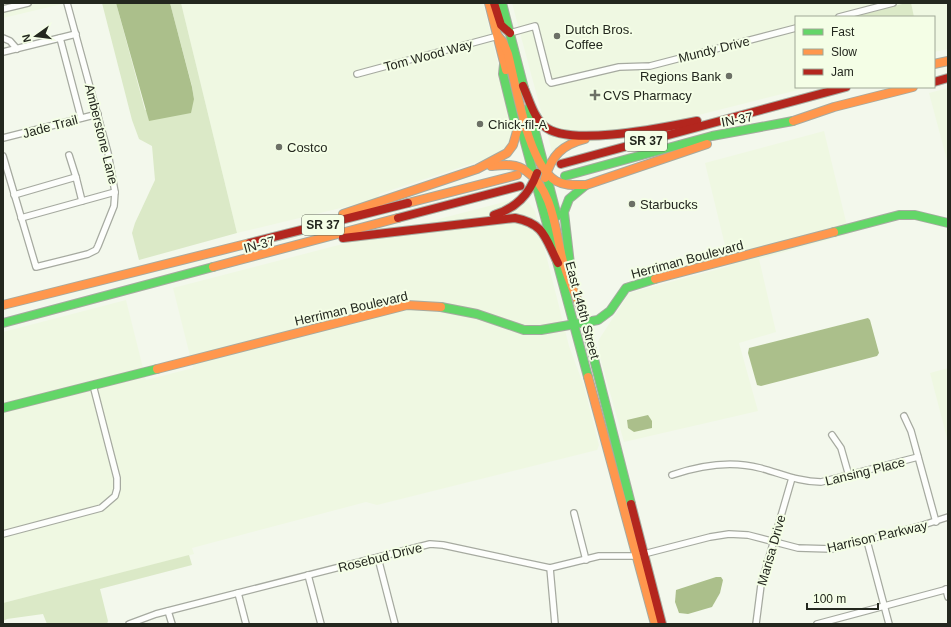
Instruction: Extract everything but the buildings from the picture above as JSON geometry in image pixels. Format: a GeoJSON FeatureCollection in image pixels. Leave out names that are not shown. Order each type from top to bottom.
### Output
{"type":"FeatureCollection","features":[{"type":"Feature","properties":{"kind":"main road"},"geometry":{"type":"LineString","coordinates":[[489,3],[504,64],[536,177],[541,191],[546,194],[565,266],[582,311]]}},
{"type":"Feature","properties":{"kind":"main road"},"geometry":{"type":"LineString","coordinates":[[494,3],[501,25],[510,33]]}},
{"type":"Feature","properties":{"kind":"main road","name":"East 146th Street"},"geometry":{"type":"LineString","coordinates":[[502,3],[585,323],[641,555],[655,624]]}},
{"type":"Feature","properties":{"kind":"main road"},"geometry":{"type":"LineString","coordinates":[[498,36],[502,40],[510,61],[538,163],[546,174],[557,182],[565,185],[586,185],[713,142],[732,132]]}},
{"type":"Feature","properties":{"kind":"main road"},"geometry":{"type":"LineString","coordinates":[[935,64],[948,60]]}},
{"type":"Feature","properties":{"kind":"main road"},"geometry":{"type":"LineString","coordinates":[[478,169],[507,153],[516,139],[517,131],[503,74],[504,64]]}},
{"type":"Feature","properties":{"kind":"main road"},"geometry":{"type":"LineString","coordinates":[[935,82],[948,78]]}},
{"type":"Feature","properties":{"kind":"main road"},"geometry":{"type":"LineString","coordinates":[[523,86],[537,118],[543,126],[552,132],[563,135],[612,133],[730,118]]}},
{"type":"Feature","properties":{"kind":"main road","name":"IN-37"},"geometry":{"type":"LineString","coordinates":[[561,164],[842,88]]}},
{"type":"Feature","properties":{"kind":"main road","name":"IN-37"},"geometry":{"type":"LineString","coordinates":[[565,176],[712,136],[794,121],[834,107],[909,88]]}},
{"type":"Feature","properties":{"kind":"main road"},"geometry":{"type":"LineString","coordinates":[[541,191],[549,162],[553,156],[568,144],[612,133]]}},
{"type":"Feature","properties":{"kind":"main road"},"geometry":{"type":"LineString","coordinates":[[473,222],[502,213],[517,205],[530,191],[536,177],[538,143]]}},
{"type":"Feature","properties":{"kind":"main road"},"geometry":{"type":"LineString","coordinates":[[278,234],[478,169],[508,164],[525,169],[536,177]]}},
{"type":"Feature","properties":{"kind":"main road","name":"IN-37"},"geometry":{"type":"LineString","coordinates":[[3,305],[278,234],[299,231],[516,176]]}},
{"type":"Feature","properties":{"kind":"main road"},"geometry":{"type":"LineString","coordinates":[[570,264],[564,212],[569,199],[586,185]]}},
{"type":"Feature","properties":{"kind":"main road","name":"IN-37"},"geometry":{"type":"LineString","coordinates":[[3,323],[316,242],[335,234],[520,186]]}},
{"type":"Feature","properties":{"kind":"main road","name":"East 146th Street"},"geometry":{"type":"LineString","coordinates":[[541,191],[558,263],[662,624]]}},
{"type":"Feature","properties":{"kind":"main road","name":"Herriman Boulevard"},"geometry":{"type":"LineString","coordinates":[[3,408],[407,305],[450,308],[466,311],[524,330],[541,330],[576,325],[605,316],[626,288],[640,283],[899,215],[916,215],[948,223]]}},
{"type":"Feature","properties":{"kind":"main road"},"geometry":{"type":"LineString","coordinates":[[316,242],[473,222],[524,218],[535,223],[546,238],[558,263]]}},
{"type":"Feature","properties":{"kind":"street"},"geometry":{"type":"LineString","coordinates":[[3,9],[28,3]]}},
{"type":"Feature","properties":{"kind":"street","name":"Amberstone Lane"},"geometry":{"type":"LineString","coordinates":[[21,218],[36,266],[88,254],[96,250],[114,206],[115,192],[110,162],[67,3]]}},
{"type":"Feature","properties":{"kind":"street"},"geometry":{"type":"LineString","coordinates":[[843,16],[893,3]]}},
{"type":"Feature","properties":{"kind":"street","name":"Mundy Drive"},"geometry":{"type":"LineString","coordinates":[[510,33],[535,26],[551,83],[619,67],[650,66],[795,28]]}},
{"type":"Feature","properties":{"kind":"street"},"geometry":{"type":"LineString","coordinates":[[3,52],[76,34]]}},
{"type":"Feature","properties":{"kind":"street","name":"Tom Wood Way"},"geometry":{"type":"LineString","coordinates":[[357,74],[498,36]]}},
{"type":"Feature","properties":{"kind":"street"},"geometry":{"type":"LineString","coordinates":[[3,38],[10,41],[17,48]]}},
{"type":"Feature","properties":{"kind":"street","name":"Amberstone Lane"},"geometry":{"type":"LineString","coordinates":[[60,38],[81,118]]}},
{"type":"Feature","properties":{"kind":"street","name":"Jade Trail"},"geometry":{"type":"LineString","coordinates":[[3,138],[98,114]]}},
{"type":"Feature","properties":{"kind":"street"},"geometry":{"type":"LineString","coordinates":[[70,155],[82,201]]}},
{"type":"Feature","properties":{"kind":"street"},"geometry":{"type":"LineString","coordinates":[[3,156],[21,218],[115,192]]}},
{"type":"Feature","properties":{"kind":"street"},"geometry":{"type":"LineString","coordinates":[[14,194],[76,177]]}},
{"type":"Feature","properties":{"kind":"street"},"geometry":{"type":"LineString","coordinates":[[3,534],[102,508],[115,496],[117,489],[117,478],[93,385]]}},
{"type":"Feature","properties":{"kind":"street"},"geometry":{"type":"LineString","coordinates":[[904,416],[910,426],[936,522]]}},
{"type":"Feature","properties":{"kind":"street"},"geometry":{"type":"LineString","coordinates":[[832,435],[841,448],[849,476]]}},
{"type":"Feature","properties":{"kind":"street","name":"Lansing Place"},"geometry":{"type":"LineString","coordinates":[[672,475],[706,466],[732,464],[755,467],[792,478],[820,482],[849,476],[918,457]]}},
{"type":"Feature","properties":{"kind":"street","name":"Marisa Drive"},"geometry":{"type":"LineString","coordinates":[[756,624],[760,591],[792,478]]}},
{"type":"Feature","properties":{"kind":"street"},"geometry":{"type":"LineString","coordinates":[[574,513],[586,560]]}},
{"type":"Feature","properties":{"kind":"street","name":"Harrison Parkway"},"geometry":{"type":"LineString","coordinates":[[641,555],[710,537],[729,534],[748,535],[790,547],[816,550],[837,548],[936,522],[948,517]]}},
{"type":"Feature","properties":{"kind":"street"},"geometry":{"type":"LineString","coordinates":[[867,541],[889,624]]}},
{"type":"Feature","properties":{"kind":"street","name":"Rosebud Drive"},"geometry":{"type":"LineString","coordinates":[[129,624],[144,617],[378,558],[414,547],[436,544],[550,568],[606,556],[641,555]]}},
{"type":"Feature","properties":{"kind":"street"},"geometry":{"type":"LineString","coordinates":[[378,558],[395,624]]}},
{"type":"Feature","properties":{"kind":"street"},"geometry":{"type":"LineString","coordinates":[[550,568],[555,624]]}},
{"type":"Feature","properties":{"kind":"street"},"geometry":{"type":"LineString","coordinates":[[308,575],[321,624]]}},
{"type":"Feature","properties":{"kind":"street"},"geometry":{"type":"LineString","coordinates":[[820,624],[947,589],[948,597]]}},
{"type":"Feature","properties":{"kind":"street"},"geometry":{"type":"LineString","coordinates":[[238,593],[246,624]]}},
{"type":"Feature","properties":{"kind":"street"},"geometry":{"type":"LineString","coordinates":[[168,611],[172,624]]}},
{"type":"Feature","properties":{"kind":"shaded area"},"geometry":{"type":"Polygon","coordinates":[[[3,3],[66,3],[3,18],[3,3]]]}},
{"type":"Feature","properties":{"kind":"shaded area"},"geometry":{"type":"Polygon","coordinates":[[[102,3],[116,3],[145,110],[194,99],[192,86],[170,3],[181,3],[237,233],[139,260],[132,233],[135,223],[155,180],[152,146],[139,139],[132,120],[102,3]]]}},
{"type":"Feature","properties":{"kind":"shaded area"},"geometry":{"type":"Polygon","coordinates":[[[116,3],[170,3],[192,87],[194,99],[191,113],[149,121],[116,3]]]}},
{"type":"Feature","properties":{"kind":"shaded area"},"geometry":{"type":"Polygon","coordinates":[[[181,3],[483,3],[515,134],[507,146],[492,157],[379,194],[378,199],[237,233],[181,3]]]}},
{"type":"Feature","properties":{"kind":"shaded area"},"geometry":{"type":"Polygon","coordinates":[[[512,3],[948,3],[948,49],[935,52],[935,16],[795,16],[795,88],[806,88],[552,152],[512,3]]]}},
{"type":"Feature","properties":{"kind":"shaded area"},"geometry":{"type":"Polygon","coordinates":[[[911,3],[914,16],[857,16],[911,3]]]}},
{"type":"Feature","properties":{"kind":"shaded area"},"geometry":{"type":"Polygon","coordinates":[[[948,88],[948,164],[929,93],[948,88]]]}},
{"type":"Feature","properties":{"kind":"shaded area"},"geometry":{"type":"Polygon","coordinates":[[[824,131],[849,234],[759,259],[776,332],[739,343],[758,411],[624,442],[600,357],[598,341],[629,293],[730,266],[705,163],[824,131]]]}},
{"type":"Feature","properties":{"kind":"shaded area"},"geometry":{"type":"Polygon","coordinates":[[[520,198],[526,199],[535,211],[569,346],[584,386],[599,445],[597,450],[377,505],[366,502],[192,548],[194,554],[3,603],[3,332],[126,300],[146,380],[193,368],[173,288],[520,198]]]}},
{"type":"Feature","properties":{"kind":"shaded area"},"geometry":{"type":"Polygon","coordinates":[[[868,318],[870,320],[879,353],[877,356],[761,386],[757,385],[748,353],[749,348],[868,318]]]}},
{"type":"Feature","properties":{"kind":"shaded area"},"geometry":{"type":"Polygon","coordinates":[[[948,368],[948,442],[930,373],[948,368]]]}},
{"type":"Feature","properties":{"kind":"shaded area"},"geometry":{"type":"Polygon","coordinates":[[[648,415],[652,421],[652,428],[634,432],[628,428],[627,420],[648,415]]]}},
{"type":"Feature","properties":{"kind":"shaded area"},"geometry":{"type":"Polygon","coordinates":[[[189,555],[192,565],[100,589],[108,621],[107,624],[47,624],[43,614],[7,619],[3,621],[3,603],[189,555]]]}},
{"type":"Feature","properties":{"kind":"shaded area"},"geometry":{"type":"Polygon","coordinates":[[[716,577],[721,577],[723,580],[720,593],[712,607],[688,614],[679,613],[675,602],[676,590],[716,577]]]}},
{"type":"Feature","properties":{"kind":"traffic: fast"},"geometry":{"type":"LineString","coordinates":[[502,3],[525,92]]}},
{"type":"Feature","properties":{"kind":"traffic: fast"},"geometry":{"type":"LineString","coordinates":[[504,64],[503,74],[517,131]]}},
{"type":"Feature","properties":{"kind":"traffic: fast"},"geometry":{"type":"LineString","coordinates":[[529,108],[557,216]]}},
{"type":"Feature","properties":{"kind":"traffic: fast"},"geometry":{"type":"LineString","coordinates":[[565,176],[712,136],[793,121]]}},
{"type":"Feature","properties":{"kind":"traffic: fast"},"geometry":{"type":"LineString","coordinates":[[523,135],[588,377]]}},
{"type":"Feature","properties":{"kind":"traffic: fast"},"geometry":{"type":"LineString","coordinates":[[570,264],[564,212],[569,199],[586,185]]}},
{"type":"Feature","properties":{"kind":"traffic: fast"},"geometry":{"type":"LineString","coordinates":[[834,232],[899,215],[915,215],[948,223]]}},
{"type":"Feature","properties":{"kind":"traffic: fast"},"geometry":{"type":"LineString","coordinates":[[3,323],[213,267]]}},
{"type":"Feature","properties":{"kind":"traffic: fast"},"geometry":{"type":"LineString","coordinates":[[441,307],[477,314],[524,330],[541,330],[598,320],[610,311],[626,288],[655,279]]}},
{"type":"Feature","properties":{"kind":"traffic: fast"},"geometry":{"type":"LineString","coordinates":[[580,304],[631,504]]}},
{"type":"Feature","properties":{"kind":"traffic: fast"},"geometry":{"type":"LineString","coordinates":[[3,408],[157,369]]}},
{"type":"Feature","properties":{"kind":"traffic: slow"},"geometry":{"type":"LineString","coordinates":[[489,3],[506,70]]}},
{"type":"Feature","properties":{"kind":"traffic: slow"},"geometry":{"type":"LineString","coordinates":[[498,36],[503,42],[508,54],[524,123],[538,159],[546,172],[559,183],[586,185],[707,144]]}},
{"type":"Feature","properties":{"kind":"traffic: slow"},"geometry":{"type":"LineString","coordinates":[[935,64],[948,61]]}},
{"type":"Feature","properties":{"kind":"traffic: slow"},"geometry":{"type":"LineString","coordinates":[[793,121],[834,107],[909,88]]}},
{"type":"Feature","properties":{"kind":"traffic: slow"},"geometry":{"type":"LineString","coordinates":[[343,214],[477,169],[507,153],[513,145],[517,131]]}},
{"type":"Feature","properties":{"kind":"traffic: slow"},"geometry":{"type":"LineString","coordinates":[[545,178],[551,163],[559,152],[570,144],[585,139]]}},
{"type":"Feature","properties":{"kind":"traffic: slow"},"geometry":{"type":"LineString","coordinates":[[491,166],[509,165],[522,168],[536,180],[543,190],[556,227],[564,265],[582,311]]}},
{"type":"Feature","properties":{"kind":"traffic: slow"},"geometry":{"type":"LineString","coordinates":[[408,203],[517,175]]}},
{"type":"Feature","properties":{"kind":"traffic: slow"},"geometry":{"type":"LineString","coordinates":[[213,267],[398,218]]}},
{"type":"Feature","properties":{"kind":"traffic: slow"},"geometry":{"type":"LineString","coordinates":[[655,279],[834,232]]}},
{"type":"Feature","properties":{"kind":"traffic: slow"},"geometry":{"type":"LineString","coordinates":[[3,305],[250,243]]}},
{"type":"Feature","properties":{"kind":"traffic: slow"},"geometry":{"type":"LineString","coordinates":[[157,369],[407,305],[441,307]]}},
{"type":"Feature","properties":{"kind":"traffic: slow"},"geometry":{"type":"LineString","coordinates":[[588,377],[655,624]]}},
{"type":"Feature","properties":{"kind":"traffic: jam"},"geometry":{"type":"LineString","coordinates":[[494,3],[501,25],[510,33]]}},
{"type":"Feature","properties":{"kind":"traffic: jam"},"geometry":{"type":"LineString","coordinates":[[935,82],[948,78]]}},
{"type":"Feature","properties":{"kind":"traffic: jam"},"geometry":{"type":"LineString","coordinates":[[523,86],[540,122],[544,126],[556,132],[595,136],[641,131],[697,121]]}},
{"type":"Feature","properties":{"kind":"traffic: jam"},"geometry":{"type":"LineString","coordinates":[[561,164],[842,88]]}},
{"type":"Feature","properties":{"kind":"traffic: jam"},"geometry":{"type":"LineString","coordinates":[[494,215],[509,209],[521,200],[530,188],[537,173]]}},
{"type":"Feature","properties":{"kind":"traffic: jam"},"geometry":{"type":"LineString","coordinates":[[398,218],[520,186]]}},
{"type":"Feature","properties":{"kind":"traffic: jam"},"geometry":{"type":"LineString","coordinates":[[250,243],[408,203]]}},
{"type":"Feature","properties":{"kind":"traffic: jam"},"geometry":{"type":"LineString","coordinates":[[343,238],[515,218],[533,224],[543,233],[558,263]]}},
{"type":"Feature","properties":{"kind":"traffic: jam"},"geometry":{"type":"LineString","coordinates":[[631,504],[662,624]]}},
{"type":"Feature","properties":{"kind":"place","name":"Dutch Bros. Coffee"},"geometry":{"type":"Point","coordinates":[557,36]}},
{"type":"Feature","properties":{"kind":"place","name":"Regions Bank"},"geometry":{"type":"Point","coordinates":[729,76]}},
{"type":"Feature","properties":{"kind":"place","name":"CVS Pharmacy"},"geometry":{"type":"Point","coordinates":[595,95]}},
{"type":"Feature","properties":{"kind":"place","name":"Chick-fil-A"},"geometry":{"type":"Point","coordinates":[480,124]}},
{"type":"Feature","properties":{"kind":"place","name":"Costco"},"geometry":{"type":"Point","coordinates":[279,147]}},
{"type":"Feature","properties":{"kind":"place","name":"Starbucks"},"geometry":{"type":"Point","coordinates":[632,204]}}]}
